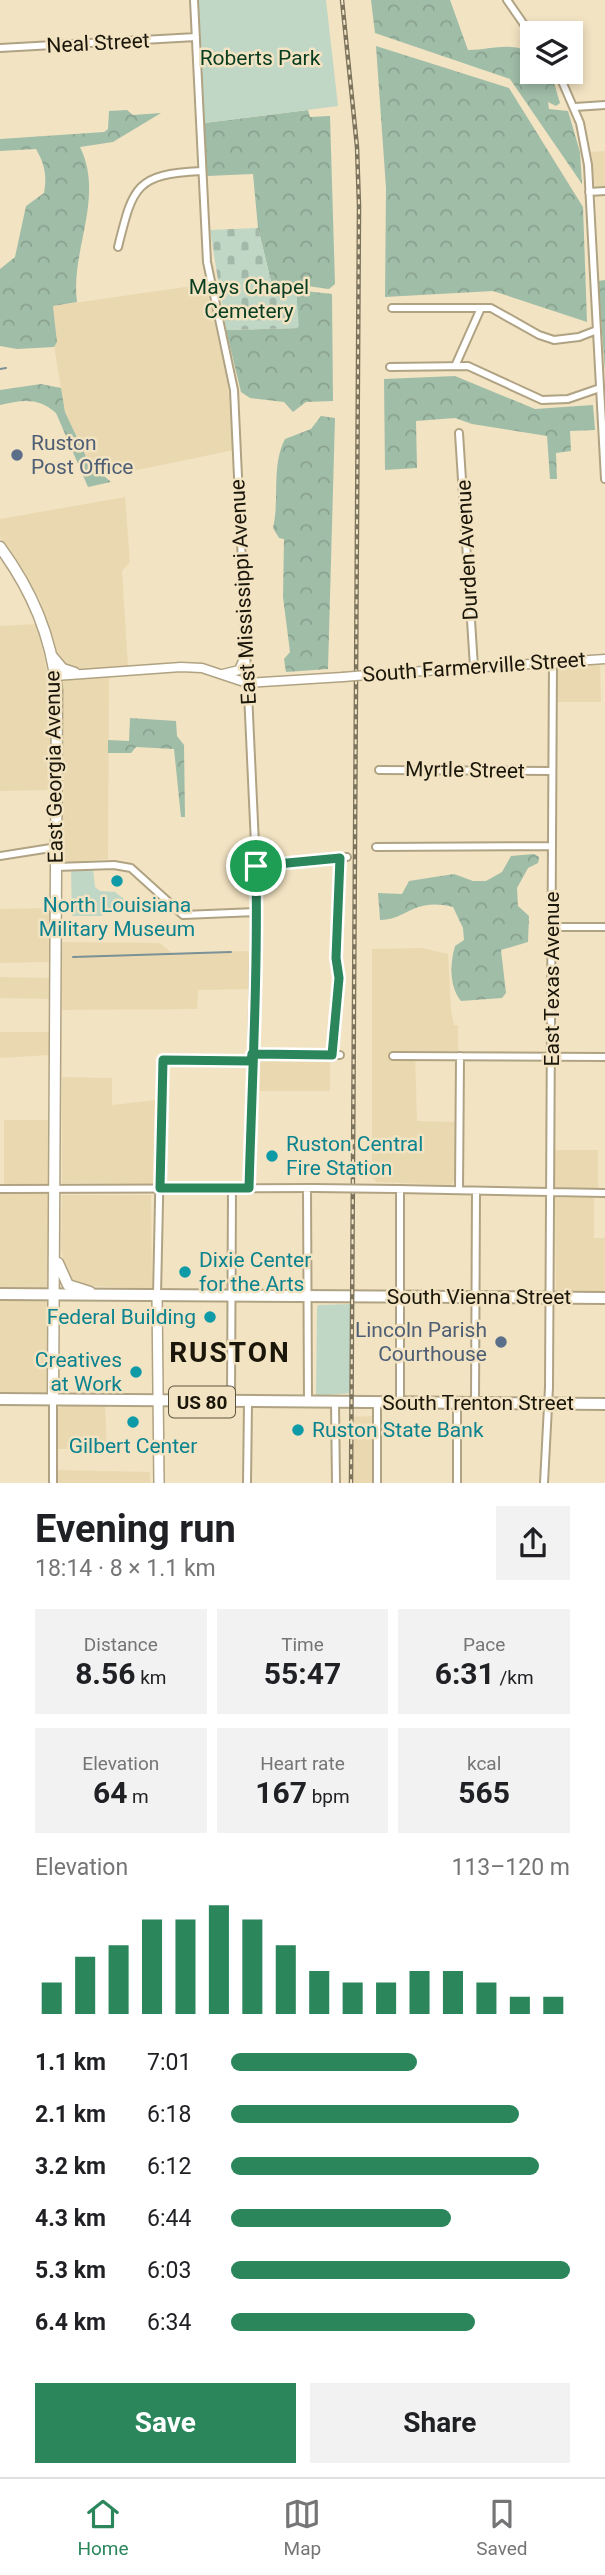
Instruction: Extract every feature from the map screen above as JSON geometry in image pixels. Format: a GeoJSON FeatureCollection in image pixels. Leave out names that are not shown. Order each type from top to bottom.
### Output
{"type":"FeatureCollection","features":[{"type":"Feature","properties":{"kind":"highway","name":"South Vienna Street"},"geometry":{"type":"LineString","coordinates":[[0,1294],[605,1298]]}},
{"type":"Feature","properties":{"kind":"highway"},"geometry":{"type":"LineString","coordinates":[[0,1399],[53,1400]]}},
{"type":"Feature","properties":{"kind":"highway","name":"US 80"},"geometry":{"type":"LineString","coordinates":[[53,1400],[335,1403]]}},
{"type":"Feature","properties":{"kind":"highway","name":"South Trenton Street"},"geometry":{"type":"LineString","coordinates":[[335,1403],[605,1404]]}},
{"type":"Feature","properties":{"kind":"main road","name":"East Georgia Avenue"},"geometry":{"type":"LineString","coordinates":[[1,549],[36,606],[50,648],[55,676],[57,847],[53,1400]]}},
{"type":"Feature","properties":{"kind":"main road"},"geometry":{"type":"LineString","coordinates":[[55,1254],[68,1285],[86,1292],[108,1294]]}},
{"type":"Feature","properties":{"kind":"main road"},"geometry":{"type":"LineString","coordinates":[[157,1295],[159,1483]]}},
{"type":"Feature","properties":{"kind":"street","name":"East Mississippi Avenue"},"geometry":{"type":"LineString","coordinates":[[194,0],[207,262],[234,390],[257,912],[249,1188]]}},
{"type":"Feature","properties":{"kind":"street"},"geometry":{"type":"LineString","coordinates":[[507,0],[522,21]]}},
{"type":"Feature","properties":{"kind":"street","name":"Neal Street"},"geometry":{"type":"LineString","coordinates":[[0,48],[196,37]]}},
{"type":"Feature","properties":{"kind":"street"},"geometry":{"type":"LineString","coordinates":[[564,84],[575,107],[585,139],[605,479]]}},
{"type":"Feature","properties":{"kind":"street"},"geometry":{"type":"LineString","coordinates":[[575,107],[605,105]]}},
{"type":"Feature","properties":{"kind":"street"},"geometry":{"type":"LineString","coordinates":[[118,247],[129,202],[140,186],[166,173],[201,171]]}},
{"type":"Feature","properties":{"kind":"street"},"geometry":{"type":"LineString","coordinates":[[589,192],[605,191]]}},
{"type":"Feature","properties":{"kind":"street"},"geometry":{"type":"LineString","coordinates":[[392,308],[491,308],[554,340],[579,337],[597,330]]}},
{"type":"Feature","properties":{"kind":"street"},"geometry":{"type":"LineString","coordinates":[[456,364],[481,308]]}},
{"type":"Feature","properties":{"kind":"street"},"geometry":{"type":"LineString","coordinates":[[390,367],[456,364],[468,366],[542,400],[568,399],[600,388]]}},
{"type":"Feature","properties":{"kind":"street","name":"Durden Avenue"},"geometry":{"type":"LineString","coordinates":[[459,433],[474,667]]}},
{"type":"Feature","properties":{"kind":"street"},"geometry":{"type":"LineString","coordinates":[[50,648],[65,670],[92,673]]}},
{"type":"Feature","properties":{"kind":"street"},"geometry":{"type":"LineString","coordinates":[[220,674],[239,670],[246,654]]}},
{"type":"Feature","properties":{"kind":"street","name":"South Farmerville Street"},"geometry":{"type":"LineString","coordinates":[[247,683],[553,660],[605,659]]}},
{"type":"Feature","properties":{"kind":"street","name":"East Texas Avenue"},"geometry":{"type":"LineString","coordinates":[[544,1483],[550,1297],[553,660]]}},
{"type":"Feature","properties":{"kind":"street"},"geometry":{"type":"LineString","coordinates":[[55,676],[181,667],[220,674],[247,683]]}},
{"type":"Feature","properties":{"kind":"street","name":"Myrtle Street"},"geometry":{"type":"LineString","coordinates":[[379,769],[552,771]]}},
{"type":"Feature","properties":{"kind":"street"},"geometry":{"type":"LineString","coordinates":[[376,847],[551,846]]}},
{"type":"Feature","properties":{"kind":"street"},"geometry":{"type":"LineString","coordinates":[[0,856],[57,847]]}},
{"type":"Feature","properties":{"kind":"street"},"geometry":{"type":"LineString","coordinates":[[157,1295],[161,1063],[165,1059],[336,1055],[339,978],[336,958],[343,858],[256,866]]}},
{"type":"Feature","properties":{"kind":"street"},"geometry":{"type":"LineString","coordinates":[[56,867],[114,864],[131,868],[183,915],[257,912]]}},
{"type":"Feature","properties":{"kind":"street"},"geometry":{"type":"LineString","coordinates":[[552,927],[605,927]]}},
{"type":"Feature","properties":{"kind":"street"},"geometry":{"type":"LineString","coordinates":[[393,1056],[605,1057]]}},
{"type":"Feature","properties":{"kind":"street"},"geometry":{"type":"LineString","coordinates":[[459,1190],[460,1056]]}},
{"type":"Feature","properties":{"kind":"street"},"geometry":{"type":"LineString","coordinates":[[231,1402],[232,1188]]}},
{"type":"Feature","properties":{"kind":"street"},"geometry":{"type":"LineString","coordinates":[[0,1189],[311,1188],[605,1193]]}},
{"type":"Feature","properties":{"kind":"street"},"geometry":{"type":"LineString","coordinates":[[308,1403],[311,1188]]}},
{"type":"Feature","properties":{"kind":"street"},"geometry":{"type":"LineString","coordinates":[[398,1189],[400,1403]]}},
{"type":"Feature","properties":{"kind":"street"},"geometry":{"type":"LineString","coordinates":[[475,1404],[477,1191]]}},
{"type":"Feature","properties":{"kind":"street"},"geometry":{"type":"LineString","coordinates":[[53,1400],[53,1483]]}},
{"type":"Feature","properties":{"kind":"street"},"geometry":{"type":"LineString","coordinates":[[247,1483],[248,1403]]}},
{"type":"Feature","properties":{"kind":"street"},"geometry":{"type":"LineString","coordinates":[[335,1403],[336,1483]]}},
{"type":"Feature","properties":{"kind":"street"},"geometry":{"type":"LineString","coordinates":[[377,1403],[377,1483]]}},
{"type":"Feature","properties":{"kind":"street"},"geometry":{"type":"LineString","coordinates":[[457,1404],[457,1483]]}},
{"type":"Feature","properties":{"kind":"shaded area"},"geometry":{"type":"Polygon","coordinates":[[[605,151],[605,188],[595,188],[591,152],[605,151]]]}},
{"type":"Feature","properties":{"kind":"shaded area"},"geometry":{"type":"Polygon","coordinates":[[[206,284],[228,386],[234,450],[108,476],[89,463],[65,412],[54,346],[57,341],[53,306],[206,284]]]}},
{"type":"Feature","properties":{"kind":"shaded area"},"geometry":{"type":"Polygon","coordinates":[[[125,497],[130,562],[122,571],[128,666],[77,670],[65,666],[58,657],[39,598],[0,537],[0,519],[125,497]]]}},
{"type":"Feature","properties":{"kind":"shaded area"},"geometry":{"type":"Polygon","coordinates":[[[37,624],[50,686],[51,790],[0,791],[0,626],[37,624]]]}},
{"type":"Feature","properties":{"kind":"shaded area"},"geometry":{"type":"Polygon","coordinates":[[[600,662],[601,702],[557,702],[558,665],[600,662]]]}},
{"type":"Feature","properties":{"kind":"shaded area"},"geometry":{"type":"Polygon","coordinates":[[[109,676],[108,859],[67,862],[62,859],[62,682],[64,678],[109,676]]]}},
{"type":"Feature","properties":{"kind":"shaded area"},"geometry":{"type":"Polygon","coordinates":[[[51,908],[50,962],[0,963],[0,909],[51,908]]]}},
{"type":"Feature","properties":{"kind":"shaded area"},"geometry":{"type":"Polygon","coordinates":[[[62,942],[160,943],[172,953],[251,951],[251,989],[198,990],[197,1009],[62,1010],[62,942]]]}},
{"type":"Feature","properties":{"kind":"shaded area"},"geometry":{"type":"Polygon","coordinates":[[[422,948],[448,954],[451,1010],[454,1025],[458,1025],[458,1051],[415,1051],[417,1121],[456,1122],[456,1177],[451,1185],[376,1182],[372,1176],[372,949],[422,948]]]}},
{"type":"Feature","properties":{"kind":"shaded area"},"geometry":{"type":"Polygon","coordinates":[[[0,977],[50,978],[50,999],[0,998],[0,977]]]}},
{"type":"Feature","properties":{"kind":"shaded area"},"geometry":{"type":"Polygon","coordinates":[[[0,1032],[50,1032],[50,1055],[0,1058],[0,1032]]]}},
{"type":"Feature","properties":{"kind":"shaded area"},"geometry":{"type":"Polygon","coordinates":[[[259,1059],[330,1060],[330,1091],[259,1091],[259,1059]]]}},
{"type":"Feature","properties":{"kind":"shaded area"},"geometry":{"type":"Polygon","coordinates":[[[62,1077],[112,1078],[112,1105],[157,1100],[155,1184],[62,1183],[62,1077]]]}},
{"type":"Feature","properties":{"kind":"shaded area"},"geometry":{"type":"Polygon","coordinates":[[[4,1120],[50,1120],[48,1184],[4,1185],[4,1120]]]}},
{"type":"Feature","properties":{"kind":"shaded area"},"geometry":{"type":"Polygon","coordinates":[[[555,1150],[598,1150],[598,1189],[555,1188],[555,1150]]]}},
{"type":"Feature","properties":{"kind":"shaded area"},"geometry":{"type":"Polygon","coordinates":[[[0,1193],[47,1193],[50,1198],[48,1391],[43,1395],[0,1395],[0,1193]]]}},
{"type":"Feature","properties":{"kind":"shaded area"},"geometry":{"type":"Polygon","coordinates":[[[62,1195],[151,1195],[152,1289],[91,1286],[68,1278],[61,1249],[62,1195]]]}},
{"type":"Feature","properties":{"kind":"shaded area"},"geometry":{"type":"Polygon","coordinates":[[[594,1197],[594,1238],[605,1238],[605,1293],[556,1293],[555,1198],[594,1197]]]}},
{"type":"Feature","properties":{"kind":"shaded area"},"geometry":{"type":"Polygon","coordinates":[[[64,1405],[105,1405],[107,1449],[57,1449],[58,1409],[64,1405]]]}},
{"type":"Feature","properties":{"kind":"shaded area"},"geometry":{"type":"Polygon","coordinates":[[[373,1416],[374,1483],[349,1483],[350,1417],[373,1416]]]}},
{"type":"Feature","properties":{"kind":"shaded area"},"geometry":{"type":"Polygon","coordinates":[[[57,1470],[150,1472],[150,1483],[57,1483],[57,1470]]]}},
{"type":"Feature","properties":{"kind":"green space","name":"Roberts Park"},"geometry":{"type":"Polygon","coordinates":[[[198,0],[326,0],[338,106],[204,123],[198,0]]]}},
{"type":"Feature","properties":{"kind":"green space"},"geometry":{"type":"Polygon","coordinates":[[[371,0],[450,0],[468,50],[520,48],[520,84],[554,84],[560,103],[556,106],[548,102],[549,109],[568,111],[580,152],[582,184],[510,79],[375,33],[371,0]]]}},
{"type":"Feature","properties":{"kind":"green space"},"geometry":{"type":"Polygon","coordinates":[[[376,46],[509,88],[583,207],[587,322],[493,291],[385,297],[386,188],[376,46]]]}},
{"type":"Feature","properties":{"kind":"green space"},"geometry":{"type":"Polygon","coordinates":[[[127,110],[133,115],[161,113],[113,142],[80,147],[87,166],[89,186],[78,263],[77,302],[53,306],[57,342],[54,347],[17,349],[0,346],[0,269],[15,257],[26,206],[44,193],[45,181],[43,165],[36,149],[0,151],[0,139],[104,132],[108,129],[109,111],[127,110]]]}},
{"type":"Feature","properties":{"kind":"green space"},"geometry":{"type":"Polygon","coordinates":[[[308,110],[310,117],[330,116],[335,284],[329,289],[271,281],[258,228],[253,174],[207,176],[204,123],[308,110]]]}},
{"type":"Feature","properties":{"kind":"green space","name":"Mays Chapel Cemetery"},"geometry":{"type":"Polygon","coordinates":[[[258,228],[271,281],[296,286],[299,328],[226,330],[210,230],[258,228]]]}},
{"type":"Feature","properties":{"kind":"green space"},"geometry":{"type":"Polygon","coordinates":[[[605,280],[605,371],[598,281],[605,280]]]}},
{"type":"Feature","properties":{"kind":"green space"},"geometry":{"type":"Polygon","coordinates":[[[296,290],[332,294],[333,401],[306,402],[293,412],[284,402],[250,398],[241,392],[226,330],[298,328],[296,290]]]}},
{"type":"Feature","properties":{"kind":"green space"},"geometry":{"type":"Polygon","coordinates":[[[455,376],[535,409],[593,405],[595,430],[570,431],[571,451],[556,453],[557,479],[550,479],[547,436],[472,424],[455,418],[416,421],[417,468],[385,470],[384,379],[455,376]]]}},
{"type":"Feature","properties":{"kind":"green space"},"geometry":{"type":"Polygon","coordinates":[[[41,384],[61,388],[65,412],[89,463],[111,482],[88,487],[56,413],[49,408],[30,401],[0,405],[0,390],[41,384]]]}},
{"type":"Feature","properties":{"kind":"green space"},"geometry":{"type":"Polygon","coordinates":[[[321,416],[335,418],[328,669],[286,672],[284,659],[290,652],[283,597],[284,539],[279,538],[273,528],[278,460],[285,439],[311,429],[321,416]]]}},
{"type":"Feature","properties":{"kind":"green space"},"geometry":{"type":"Polygon","coordinates":[[[130,718],[176,721],[177,736],[184,745],[185,817],[181,817],[174,749],[136,747],[131,753],[108,753],[108,740],[129,741],[130,718]]]}},
{"type":"Feature","properties":{"kind":"green space"},"geometry":{"type":"Polygon","coordinates":[[[534,854],[539,857],[538,863],[528,868],[517,888],[518,906],[529,916],[528,942],[501,950],[506,993],[502,998],[461,1001],[457,995],[452,975],[452,960],[455,946],[464,940],[463,928],[453,907],[429,905],[397,917],[380,920],[378,893],[402,894],[409,881],[454,874],[473,881],[486,881],[502,872],[511,856],[534,854]]]}},
{"type":"Feature","properties":{"kind":"green space"},"geometry":{"type":"Polygon","coordinates":[[[93,868],[95,887],[100,891],[115,892],[133,906],[134,910],[103,911],[102,916],[72,916],[71,869],[93,868]]]}},
{"type":"Feature","properties":{"kind":"green space"},"geometry":{"type":"Polygon","coordinates":[[[352,1304],[351,1393],[316,1396],[318,1305],[352,1304]]]}},
{"type":"Feature","properties":{"kind":"waterway"},"geometry":{"type":"LineString","coordinates":[[0,369],[6,368]]}},
{"type":"Feature","properties":{"kind":"waterway"},"geometry":{"type":"LineString","coordinates":[[73,957],[231,952]]}},
{"type":"Feature","properties":{"kind":"railway"},"geometry":{"type":"LineString","coordinates":[[342,0],[357,147],[359,206],[351,1483]]}},
{"type":"Feature","properties":{"kind":"place","name":"Ruston Post Office"},"geometry":{"type":"Point","coordinates":[17,455]}},
{"type":"Feature","properties":{"kind":"place","name":"North Louisiana Military Museum"},"geometry":{"type":"Point","coordinates":[117,881]}},
{"type":"Feature","properties":{"kind":"place","name":"Ruston Central Fire Station"},"geometry":{"type":"Point","coordinates":[272,1156]}},
{"type":"Feature","properties":{"kind":"place","name":"Dixie Center for the Arts"},"geometry":{"type":"Point","coordinates":[185,1272]}},
{"type":"Feature","properties":{"kind":"place","name":"Federal Building"},"geometry":{"type":"Point","coordinates":[210,1317]}},
{"type":"Feature","properties":{"kind":"place","name":"Lincoln Parish Courthouse"},"geometry":{"type":"Point","coordinates":[501,1342]}},
{"type":"Feature","properties":{"kind":"place","name":"Creatives at Work"},"geometry":{"type":"Point","coordinates":[136,1372]}},
{"type":"Feature","properties":{"kind":"place","name":"Gilbert Center"},"geometry":{"type":"Point","coordinates":[133,1422]}},
{"type":"Feature","properties":{"kind":"place","name":"Ruston State Bank"},"geometry":{"type":"Point","coordinates":[298,1430]}},
{"type":"Feature","properties":{"kind":"district","name":"RUSTON"},"geometry":{"type":"Point","coordinates":[230,1352]}},
{"type":"Feature","properties":{"kind":"route"},"geometry":{"type":"LineString","coordinates":[[256,866],[257,912],[251,1061],[249,1188],[160,1188],[163,1060],[251,1061],[252,1054],[332,1055],[339,978],[336,958],[340,858],[256,866]]}}]}
